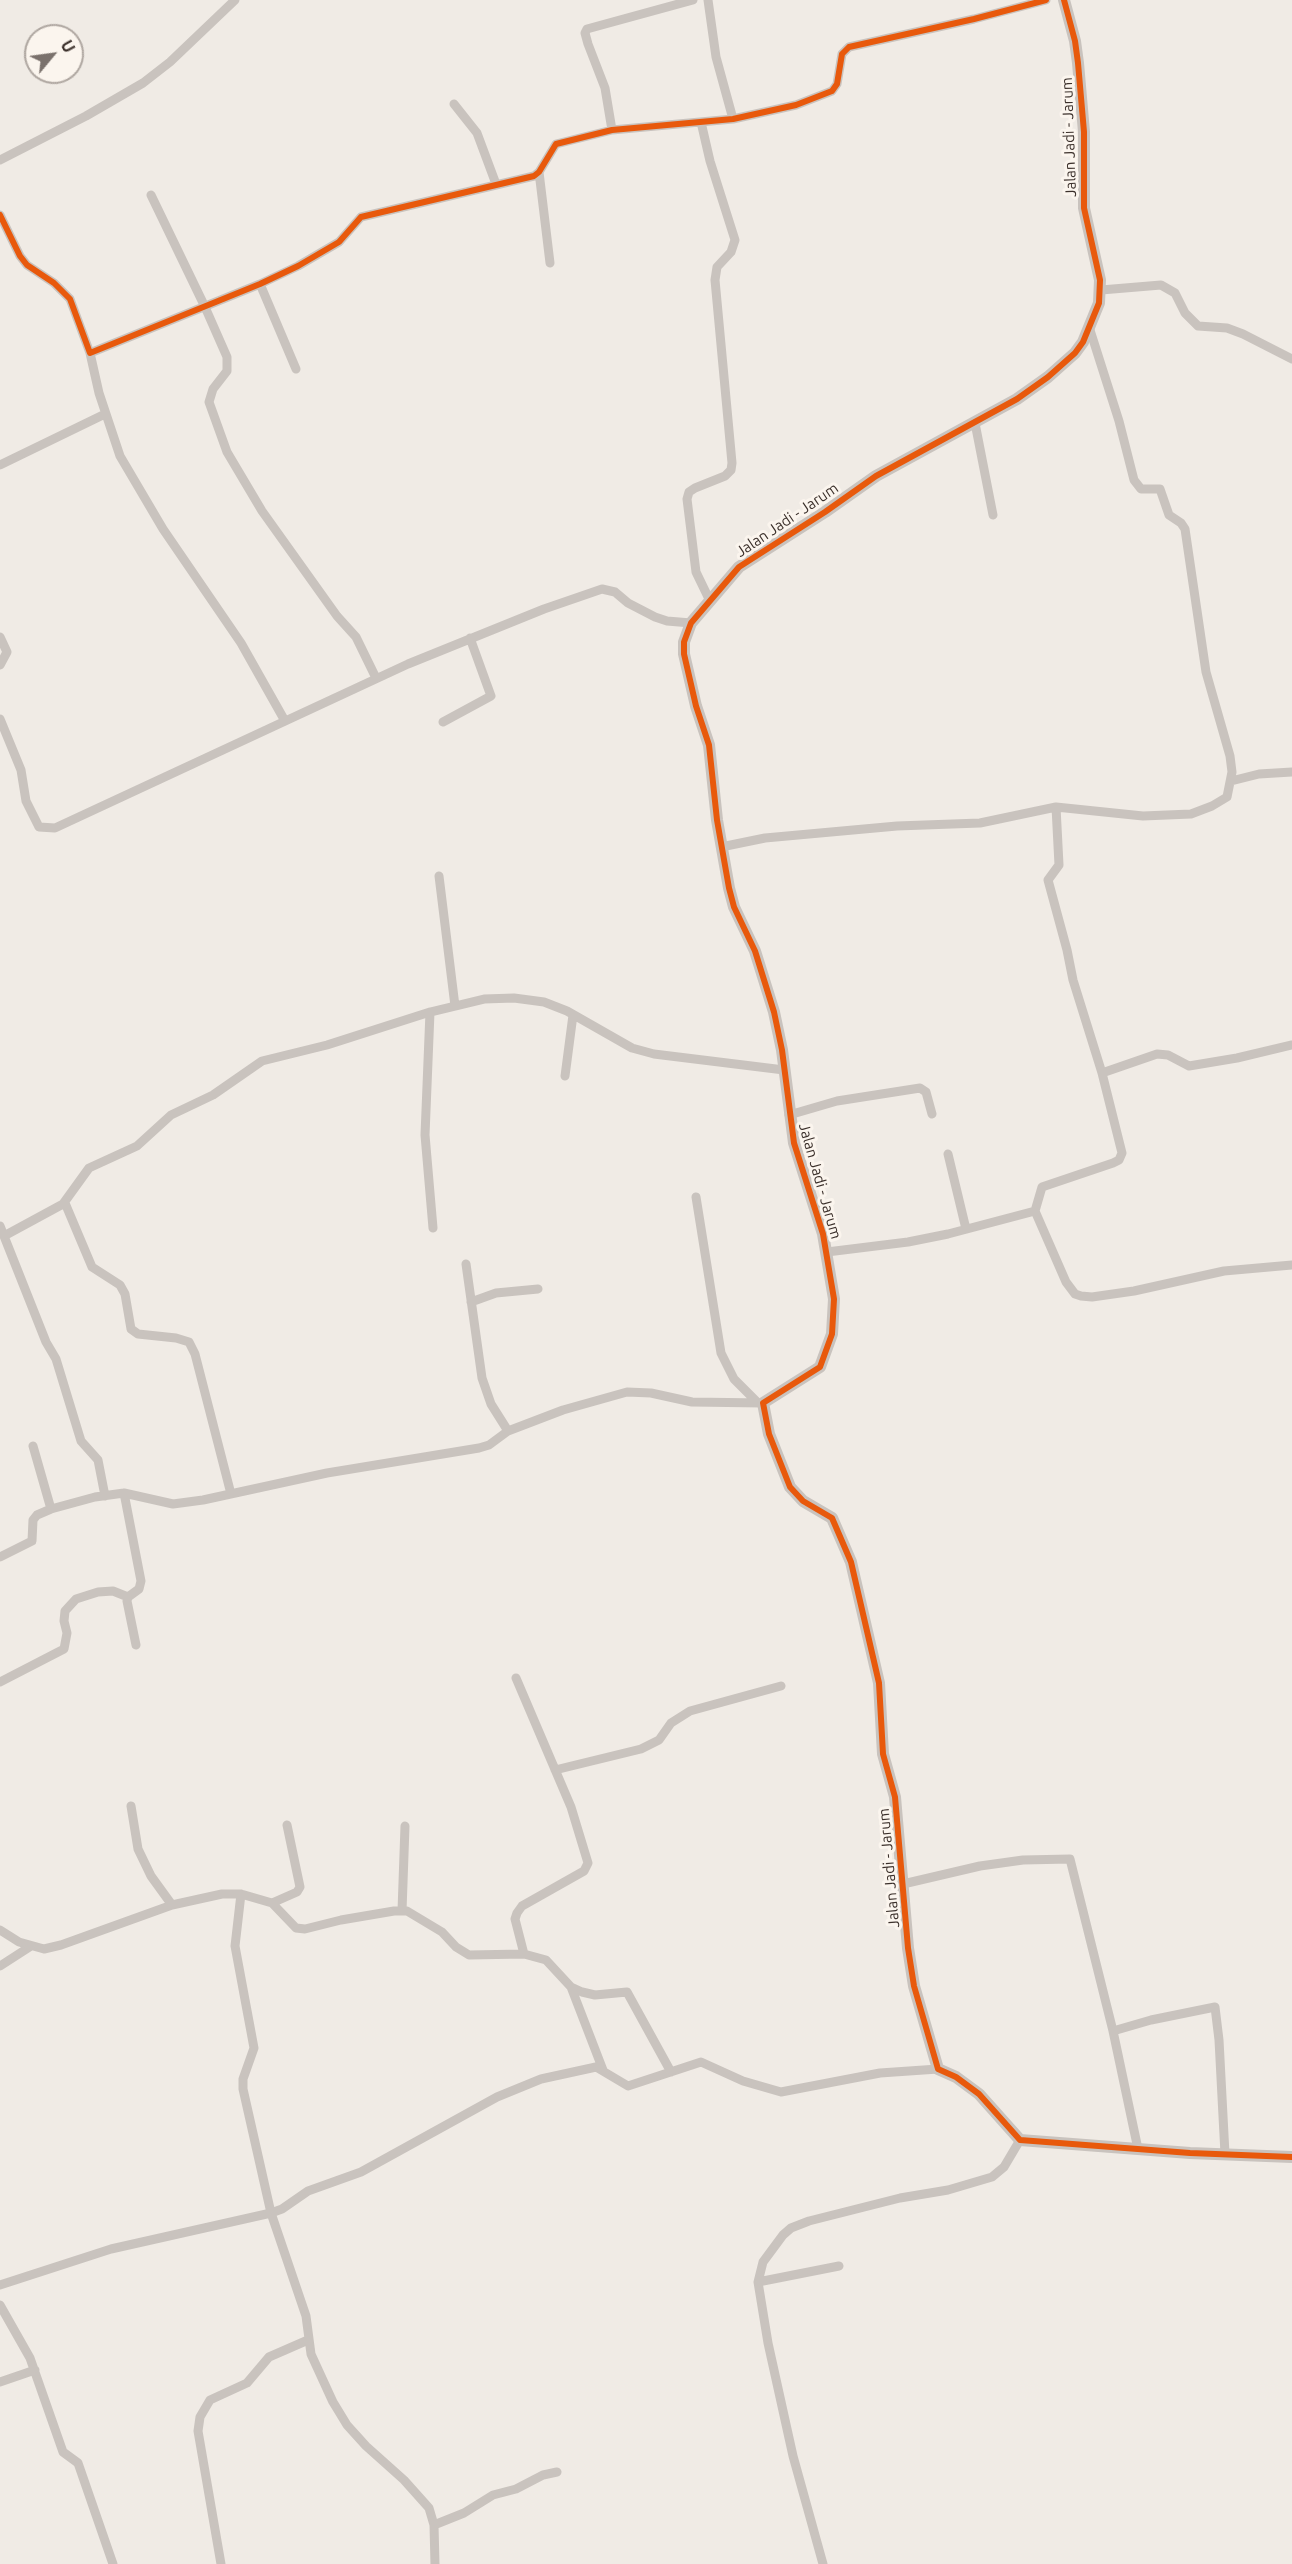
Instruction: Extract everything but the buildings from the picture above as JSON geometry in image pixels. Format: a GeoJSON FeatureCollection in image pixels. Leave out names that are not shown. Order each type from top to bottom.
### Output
{"type":"FeatureCollection","features":[{"type":"Feature","properties":{"kind":"street"},"geometry":{"type":"LineString","coordinates":[[0,160],[143,83],[170,62],[235,0]]}},
{"type":"Feature","properties":{"kind":"street"},"geometry":{"type":"LineString","coordinates":[[612,130],[605,88],[588,44],[585,33],[587,29],[693,0]]}},
{"type":"Feature","properties":{"kind":"street"},"geometry":{"type":"LineString","coordinates":[[708,0],[716,57],[733,119]]}},
{"type":"Feature","properties":{"kind":"street"},"geometry":{"type":"LineString","coordinates":[[550,263],[539,172],[556,144],[612,130],[733,119],[796,105],[832,91],[837,84],[842,54],[849,47],[1046,0]]}},
{"type":"Feature","properties":{"kind":"street","name":"Jalan Jadi - Jarum"},"geometry":{"type":"LineString","coordinates":[[938,2069],[914,1986],[908,1948],[896,1797],[883,1754],[879,1683],[851,1562],[832,1518],[803,1501],[790,1486],[769,1434],[761,1403],[812,1374],[820,1367],[832,1334],[834,1299],[827,1252],[794,1143],[774,1012],[755,951],[735,908],[721,847],[710,745],[696,706],[684,654],[684,642],[691,623],[711,601],[722,584],[752,556],[825,512],[876,476],[975,423],[1036,386],[1075,353],[1090,330],[1101,290],[1084,208],[1084,132],[1078,63],[1075,41],[1064,0]]}},
{"type":"Feature","properties":{"kind":"street"},"geometry":{"type":"LineString","coordinates":[[454,104],[477,133],[496,184]]}},
{"type":"Feature","properties":{"kind":"street"},"geometry":{"type":"LineString","coordinates":[[701,122],[710,161],[735,240],[731,252],[717,267],[715,280],[732,464],[725,476],[695,488],[689,492],[687,499],[696,572],[711,601]]}},
{"type":"Feature","properties":{"kind":"street"},"geometry":{"type":"LineString","coordinates":[[90,353],[260,284],[298,266],[339,242],[360,217],[539,172]]}},
{"type":"Feature","properties":{"kind":"street"},"geometry":{"type":"LineString","coordinates":[[151,195],[205,307],[228,366],[227,371],[213,389],[209,402],[227,452],[262,511],[337,616],[356,637],[376,678]]}},
{"type":"Feature","properties":{"kind":"street"},"geometry":{"type":"LineString","coordinates":[[0,215],[20,256],[27,265],[54,283],[70,299],[90,353],[105,414],[120,456],[163,529],[235,634],[285,721]]}},
{"type":"Feature","properties":{"kind":"street"},"geometry":{"type":"LineString","coordinates":[[260,284],[296,369]]}},
{"type":"Feature","properties":{"kind":"street"},"geometry":{"type":"LineString","coordinates":[[1101,290],[1161,285],[1175,293],[1185,313],[1197,326],[1227,328],[1292,359]]}},
{"type":"Feature","properties":{"kind":"street"},"geometry":{"type":"LineString","coordinates":[[721,847],[765,838],[897,826],[980,823],[1056,807],[1143,816],[1191,814],[1227,797],[1231,781],[1227,738],[1202,653],[1185,529],[1169,515],[1160,489],[1141,489],[1136,485],[1119,421],[1090,330]]}},
{"type":"Feature","properties":{"kind":"street"},"geometry":{"type":"LineString","coordinates":[[0,465],[105,414]]}},
{"type":"Feature","properties":{"kind":"street"},"geometry":{"type":"LineString","coordinates":[[975,423],[993,515]]}},
{"type":"Feature","properties":{"kind":"street"},"geometry":{"type":"LineString","coordinates":[[0,719],[21,770],[24,796],[39,826],[45,829],[62,826],[376,678],[470,639],[602,589],[615,592],[628,603],[655,617],[667,621],[691,623]]}},
{"type":"Feature","properties":{"kind":"street"},"geometry":{"type":"LineString","coordinates":[[0,637],[7,652],[0,665]]}},
{"type":"Feature","properties":{"kind":"street"},"geometry":{"type":"LineString","coordinates":[[443,722],[491,696],[470,639]]}},
{"type":"Feature","properties":{"kind":"street"},"geometry":{"type":"LineString","coordinates":[[1231,781],[1260,774],[1292,772]]}},
{"type":"Feature","properties":{"kind":"street"},"geometry":{"type":"LineString","coordinates":[[1056,807],[1059,865],[1048,880],[1067,950],[1072,980],[1102,1073],[1121,1156],[1113,1163],[1042,1187],[1035,1211],[1066,1282],[1075,1294],[1092,1297],[1134,1291],[1224,1271],[1292,1265]]}},
{"type":"Feature","properties":{"kind":"street"},"geometry":{"type":"LineString","coordinates":[[440,876],[455,1006]]}},
{"type":"Feature","properties":{"kind":"street"},"geometry":{"type":"LineString","coordinates":[[105,1496],[98,1460],[81,1442],[56,1359],[43,1335],[1,1229],[65,1203],[89,1168],[136,1146],[171,1115],[213,1095],[262,1061],[327,1045],[430,1012],[484,999],[514,998],[544,1002],[632,1048],[654,1054],[784,1070]]}},
{"type":"Feature","properties":{"kind":"street"},"geometry":{"type":"LineString","coordinates":[[430,1012],[425,1135],[433,1228]]}},
{"type":"Feature","properties":{"kind":"street"},"geometry":{"type":"LineString","coordinates":[[565,1076],[573,1016]]}},
{"type":"Feature","properties":{"kind":"street"},"geometry":{"type":"LineString","coordinates":[[1102,1073],[1157,1054],[1168,1055],[1189,1066],[1292,1045]]}},
{"type":"Feature","properties":{"kind":"street"},"geometry":{"type":"LineString","coordinates":[[789,1115],[837,1101],[920,1088],[926,1092],[932,1114]]}},
{"type":"Feature","properties":{"kind":"street"},"geometry":{"type":"LineString","coordinates":[[948,1154],[966,1229]]}},
{"type":"Feature","properties":{"kind":"street"},"geometry":{"type":"LineString","coordinates":[[696,1197],[721,1353],[734,1379],[761,1403]]}},
{"type":"Feature","properties":{"kind":"street"},"geometry":{"type":"LineString","coordinates":[[65,1203],[92,1268],[120,1285],[125,1294],[131,1329],[138,1334],[176,1338],[189,1342],[195,1354],[231,1494]]}},
{"type":"Feature","properties":{"kind":"street"},"geometry":{"type":"LineString","coordinates":[[827,1252],[909,1242],[1035,1211]]}},
{"type":"Feature","properties":{"kind":"street"},"geometry":{"type":"LineString","coordinates":[[466,1264],[482,1378],[491,1404],[508,1431]]}},
{"type":"Feature","properties":{"kind":"street"},"geometry":{"type":"LineString","coordinates":[[471,1302],[496,1293],[538,1289]]}},
{"type":"Feature","properties":{"kind":"street"},"geometry":{"type":"LineString","coordinates":[[0,1557],[31,1542],[34,1518],[51,1509],[105,1496],[124,1493],[173,1504],[327,1473],[484,1447],[508,1431],[564,1410],[627,1392],[651,1393],[692,1402],[761,1403]]}},
{"type":"Feature","properties":{"kind":"street"},"geometry":{"type":"LineString","coordinates":[[33,1446],[51,1509]]}},
{"type":"Feature","properties":{"kind":"street"},"geometry":{"type":"LineString","coordinates":[[124,1493],[141,1581],[139,1589],[128,1597]]}},
{"type":"Feature","properties":{"kind":"street"},"geometry":{"type":"LineString","coordinates":[[0,1682],[64,1649],[67,1633],[64,1621],[65,1611],[76,1599],[98,1592],[113,1591],[128,1597]]}},
{"type":"Feature","properties":{"kind":"street"},"geometry":{"type":"LineString","coordinates":[[128,1597],[128,1609],[136,1645]]}},
{"type":"Feature","properties":{"kind":"street"},"geometry":{"type":"LineString","coordinates":[[516,1678],[581,1835],[588,1863],[584,1870],[522,1906],[517,1913],[515,1919],[524,1954]]}},
{"type":"Feature","properties":{"kind":"street"},"geometry":{"type":"LineString","coordinates":[[555,1770],[641,1749],[659,1740],[671,1723],[690,1711],[781,1686]]}},
{"type":"Feature","properties":{"kind":"street"},"geometry":{"type":"LineString","coordinates":[[131,1806],[138,1849],[151,1875],[172,1905]]}},
{"type":"Feature","properties":{"kind":"street"},"geometry":{"type":"LineString","coordinates":[[272,1903],[297,1892],[300,1887],[287,1825]]}},
{"type":"Feature","properties":{"kind":"street"},"geometry":{"type":"LineString","coordinates":[[402,1911],[405,1827]]}},
{"type":"Feature","properties":{"kind":"street"},"geometry":{"type":"LineString","coordinates":[[903,1884],[980,1866],[1023,1860],[1070,1859],[1113,2031],[1138,2149]]}},
{"type":"Feature","properties":{"kind":"street"},"geometry":{"type":"LineString","coordinates":[[0,1930],[19,1942],[44,1949],[172,1905],[222,1894],[241,1894],[272,1903],[289,1923],[296,1928],[305,1929],[341,1920],[402,1911],[426,1920],[462,1952],[469,1955],[524,1954],[546,1960],[571,1987],[603,2070]]}},
{"type":"Feature","properties":{"kind":"street"},"geometry":{"type":"LineString","coordinates":[[241,1894],[235,1946],[254,2048],[243,2079],[243,2089],[272,2213],[301,2300],[311,2354],[338,2413],[366,2446],[425,2502],[434,2525],[435,2564]]}},
{"type":"Feature","properties":{"kind":"street"},"geometry":{"type":"LineString","coordinates":[[0,1966],[31,1946]]}},
{"type":"Feature","properties":{"kind":"street"},"geometry":{"type":"LineString","coordinates":[[571,1987],[595,1995],[627,1992],[671,2072]]}},
{"type":"Feature","properties":{"kind":"street"},"geometry":{"type":"LineString","coordinates":[[1113,2031],[1151,2020],[1215,2007],[1225,2154]]}},
{"type":"Feature","properties":{"kind":"street"},"geometry":{"type":"LineString","coordinates":[[0,2285],[111,2249],[272,2213],[282,2209],[308,2191],[361,2172],[514,2089],[541,2079],[593,2068],[603,2070],[628,2086],[701,2062],[743,2081],[781,2091],[880,2073],[938,2069],[957,2077],[979,2094],[1020,2140],[1292,2157]]}},
{"type":"Feature","properties":{"kind":"street"},"geometry":{"type":"LineString","coordinates":[[823,2564],[792,2456],[758,2282],[763,2262],[777,2241],[791,2228],[809,2220],[984,2181],[999,2173],[1020,2140]]}},
{"type":"Feature","properties":{"kind":"street"},"geometry":{"type":"LineString","coordinates":[[758,2282],[839,2266]]}},
{"type":"Feature","properties":{"kind":"street"},"geometry":{"type":"LineString","coordinates":[[0,2305],[34,2370],[65,2455],[76,2459],[78,2463],[113,2564]]}},
{"type":"Feature","properties":{"kind":"street"},"geometry":{"type":"LineString","coordinates":[[221,2564],[198,2431],[205,2405],[219,2394],[233,2390],[253,2378],[269,2357],[308,2340]]}},
{"type":"Feature","properties":{"kind":"street"},"geometry":{"type":"LineString","coordinates":[[0,2382],[34,2370]]}},
{"type":"Feature","properties":{"kind":"street"},"geometry":{"type":"LineString","coordinates":[[434,2525],[464,2513],[493,2495],[516,2489],[543,2475],[557,2472]]}},
{"type":"Feature","properties":{"kind":"cycle path"},"geometry":{"type":"LineString","coordinates":[[0,215],[20,256],[27,265],[54,283],[70,299],[90,353],[260,284],[298,266],[339,242],[361,217],[534,176],[539,172],[556,144],[612,130],[733,119],[796,105],[832,91],[837,84],[842,54],[849,47],[1046,0]]}},
{"type":"Feature","properties":{"kind":"cycle path"},"geometry":{"type":"LineString","coordinates":[[1064,0],[1075,41],[1078,63],[1084,132],[1084,208],[1100,280],[1099,303],[1083,342],[1075,353],[1048,377],[1017,399],[876,476],[739,567],[691,623],[684,642],[684,654],[696,706],[709,745],[717,820],[729,888],[734,907],[755,951],[774,1012],[782,1050],[794,1143],[823,1234],[834,1299],[832,1334],[820,1367],[763,1403],[769,1434],[790,1487],[803,1501],[832,1518],[851,1562],[879,1683],[883,1754],[895,1797],[908,1948],[914,1986],[938,2069],[956,2077],[979,2094],[1020,2140],[1190,2153],[1292,2157]]}}]}
